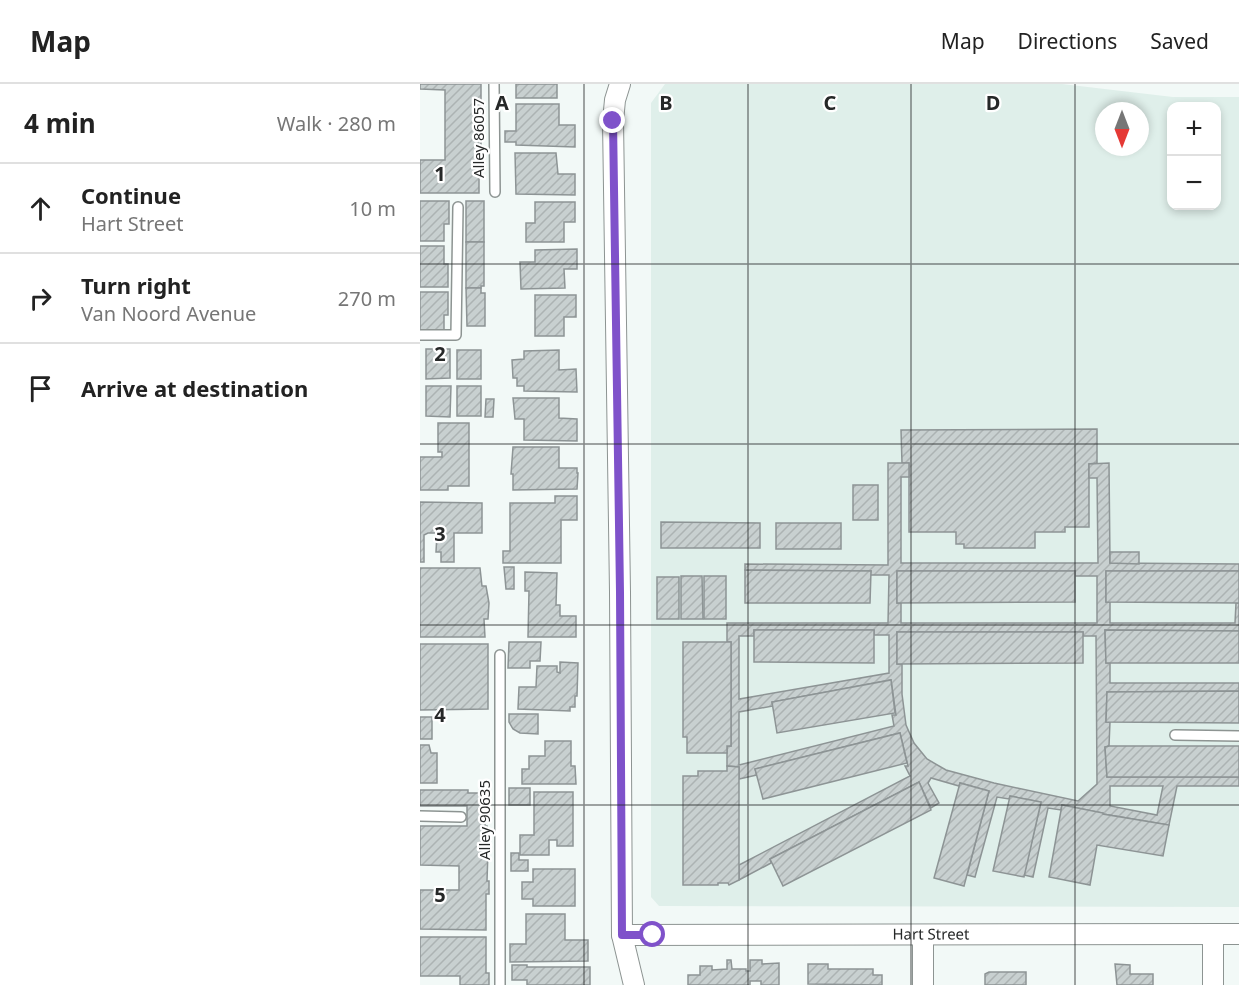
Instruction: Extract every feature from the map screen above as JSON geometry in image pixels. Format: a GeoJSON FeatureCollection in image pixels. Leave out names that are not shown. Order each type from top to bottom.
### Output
{"type":"FeatureCollection","features":[{"type":"Feature","properties":{"kind":"street"},"geometry":{"type":"LineString","coordinates":[[620,84],[615,100],[613,121],[622,935],[634,985]]}},
{"type":"Feature","properties":{"kind":"street"},"geometry":{"type":"LineString","coordinates":[[1213,934],[1213,985]]}},
{"type":"Feature","properties":{"kind":"street","name":"Hart Street"},"geometry":{"type":"LineString","coordinates":[[622,935],[1239,934]]}},
{"type":"Feature","properties":{"kind":"street"},"geometry":{"type":"LineString","coordinates":[[923,935],[923,985]]}},
{"type":"Feature","properties":{"kind":"lane","name":"Alley 86057"},"geometry":{"type":"LineString","coordinates":[[494,84],[495,192]]}},
{"type":"Feature","properties":{"kind":"lane"},"geometry":{"type":"LineString","coordinates":[[420,335],[456,335],[458,207]]}},
{"type":"Feature","properties":{"kind":"lane","name":"Alley 90635"},"geometry":{"type":"LineString","coordinates":[[500,655],[500,985]]}},
{"type":"Feature","properties":{"kind":"lane"},"geometry":{"type":"LineString","coordinates":[[1175,735],[1239,736]]}},
{"type":"Feature","properties":{"kind":"lane"},"geometry":{"type":"LineString","coordinates":[[420,816],[461,817]]}},
{"type":"Feature","properties":{"kind":"shaded area"},"geometry":{"type":"Polygon","coordinates":[[[665,84],[1062,84],[1173,97],[1239,97],[1239,907],[659,906],[651,897],[651,103],[665,84]]]}},
{"type":"Feature","properties":{"kind":"building"},"geometry":{"type":"Polygon","coordinates":[[[420,84],[481,84],[479,193],[420,193],[420,160],[445,160],[445,90],[420,89],[420,84]]]}},
{"type":"Feature","properties":{"kind":"building"},"geometry":{"type":"Polygon","coordinates":[[[516,84],[557,84],[557,98],[516,98],[516,84]]]}},
{"type":"Feature","properties":{"kind":"building"},"geometry":{"type":"Polygon","coordinates":[[[516,104],[559,104],[559,125],[575,125],[575,147],[516,145],[516,142],[505,142],[505,131],[516,131],[516,104]]]}},
{"type":"Feature","properties":{"kind":"building"},"geometry":{"type":"Polygon","coordinates":[[[515,153],[556,153],[558,174],[575,174],[575,195],[516,194],[515,153]]]}},
{"type":"Feature","properties":{"kind":"building"},"geometry":{"type":"Polygon","coordinates":[[[420,201],[449,201],[449,224],[444,224],[444,241],[420,241],[420,201]]]}},
{"type":"Feature","properties":{"kind":"building"},"geometry":{"type":"Polygon","coordinates":[[[466,201],[484,201],[484,242],[466,242],[466,201]]]}},
{"type":"Feature","properties":{"kind":"building"},"geometry":{"type":"Polygon","coordinates":[[[535,202],[575,202],[575,222],[564,222],[564,242],[526,242],[526,223],[535,223],[535,202]]]}},
{"type":"Feature","properties":{"kind":"building"},"geometry":{"type":"Polygon","coordinates":[[[466,242],[484,242],[484,286],[481,288],[466,288],[466,242]]]}},
{"type":"Feature","properties":{"kind":"building"},"geometry":{"type":"Polygon","coordinates":[[[420,246],[444,246],[444,264],[448,264],[448,287],[420,287],[420,246]]]}},
{"type":"Feature","properties":{"kind":"building"},"geometry":{"type":"Polygon","coordinates":[[[577,249],[577,269],[564,269],[565,288],[521,289],[520,262],[535,262],[535,250],[577,249]]]}},
{"type":"Feature","properties":{"kind":"building"},"geometry":{"type":"Polygon","coordinates":[[[466,288],[481,288],[481,293],[485,293],[485,326],[467,326],[466,288]]]}},
{"type":"Feature","properties":{"kind":"building"},"geometry":{"type":"Polygon","coordinates":[[[420,292],[448,292],[448,315],[444,315],[444,332],[420,332],[420,292]]]}},
{"type":"Feature","properties":{"kind":"building"},"geometry":{"type":"Polygon","coordinates":[[[535,295],[576,295],[576,317],[564,317],[564,336],[535,336],[535,295]]]}},
{"type":"Feature","properties":{"kind":"building"},"geometry":{"type":"Polygon","coordinates":[[[426,349],[450,349],[450,378],[426,379],[426,349]]]}},
{"type":"Feature","properties":{"kind":"building"},"geometry":{"type":"Polygon","coordinates":[[[457,350],[481,350],[481,379],[457,379],[457,350]]]}},
{"type":"Feature","properties":{"kind":"building"},"geometry":{"type":"Polygon","coordinates":[[[559,350],[559,370],[576,369],[577,392],[524,391],[524,386],[517,386],[517,378],[513,378],[512,360],[524,359],[524,351],[559,350]]]}},
{"type":"Feature","properties":{"kind":"building"},"geometry":{"type":"Polygon","coordinates":[[[426,386],[451,386],[450,417],[426,416],[426,386]]]}},
{"type":"Feature","properties":{"kind":"building"},"geometry":{"type":"Polygon","coordinates":[[[457,386],[481,386],[481,416],[457,416],[457,386]]]}},
{"type":"Feature","properties":{"kind":"building"},"geometry":{"type":"Polygon","coordinates":[[[513,398],[559,398],[559,418],[577,419],[577,441],[524,440],[524,419],[515,419],[513,398]]]}},
{"type":"Feature","properties":{"kind":"building"},"geometry":{"type":"Polygon","coordinates":[[[486,399],[494,399],[493,417],[485,417],[486,399]]]}},
{"type":"Feature","properties":{"kind":"building"},"geometry":{"type":"Polygon","coordinates":[[[438,423],[469,423],[469,486],[448,486],[448,490],[420,490],[420,457],[442,457],[442,452],[438,452],[438,423]]]}},
{"type":"Feature","properties":{"kind":"building"},"geometry":{"type":"Polygon","coordinates":[[[1097,429],[1097,463],[1089,464],[1089,527],[1065,527],[1065,532],[1035,532],[1035,548],[964,548],[964,544],[956,544],[956,532],[909,532],[909,463],[902,463],[901,430],[1097,429]]]}},
{"type":"Feature","properties":{"kind":"building"},"geometry":{"type":"Polygon","coordinates":[[[513,447],[559,447],[559,468],[577,468],[577,489],[513,490],[513,474],[511,474],[513,447]]]}},
{"type":"Feature","properties":{"kind":"building"},"geometry":{"type":"Polygon","coordinates":[[[888,463],[909,463],[909,477],[901,477],[901,563],[1098,563],[1097,478],[1089,478],[1089,464],[1109,463],[1110,563],[1239,564],[1239,571],[1106,571],[1106,602],[1110,602],[1110,623],[1235,623],[1236,603],[1239,603],[1239,631],[1105,630],[1106,663],[1110,663],[1110,683],[1239,683],[1239,691],[1107,692],[1106,722],[1110,722],[1109,746],[1105,747],[1107,777],[1239,777],[1239,786],[1177,786],[1169,825],[1062,805],[1061,810],[1048,808],[1033,877],[1024,875],[1041,802],[1010,796],[1009,799],[997,797],[975,877],[967,875],[989,791],[931,778],[928,783],[939,803],[931,808],[919,782],[770,859],[771,863],[739,880],[739,865],[910,776],[905,766],[908,766],[900,733],[755,769],[757,775],[739,779],[739,767],[727,766],[727,746],[731,746],[731,642],[727,642],[727,623],[888,623],[889,575],[870,575],[871,571],[745,570],[745,564],[888,565],[888,463]],[[897,571],[897,603],[901,603],[901,623],[1097,623],[1097,576],[1075,576],[1075,571],[897,571]],[[754,630],[754,636],[739,636],[739,699],[889,673],[889,635],[874,635],[874,630],[754,630]],[[897,632],[897,664],[902,664],[902,694],[906,725],[914,743],[927,759],[946,770],[1078,801],[1097,784],[1096,636],[1083,636],[1083,632],[897,632]],[[891,680],[772,702],[773,706],[739,712],[739,765],[894,726],[892,715],[896,715],[891,680]],[[1110,786],[1110,806],[1157,815],[1163,786],[1110,786]]]}},
{"type":"Feature","properties":{"kind":"building"},"geometry":{"type":"Polygon","coordinates":[[[853,485],[878,485],[878,520],[853,520],[853,485]]]}},
{"type":"Feature","properties":{"kind":"building"},"geometry":{"type":"Polygon","coordinates":[[[555,496],[577,496],[577,520],[561,520],[561,563],[503,563],[503,551],[510,551],[510,503],[555,503],[555,496]]]}},
{"type":"Feature","properties":{"kind":"building"},"geometry":{"type":"Polygon","coordinates":[[[420,502],[482,503],[482,533],[454,533],[454,562],[441,562],[441,552],[436,552],[437,533],[428,533],[424,535],[424,562],[420,562],[420,502]]]}},
{"type":"Feature","properties":{"kind":"building"},"geometry":{"type":"Polygon","coordinates":[[[661,522],[760,523],[760,548],[661,548],[661,522]]]}},
{"type":"Feature","properties":{"kind":"building"},"geometry":{"type":"Polygon","coordinates":[[[776,523],[841,523],[841,549],[776,549],[776,523]]]}},
{"type":"Feature","properties":{"kind":"building"},"geometry":{"type":"Polygon","coordinates":[[[1110,552],[1139,552],[1139,564],[1110,563],[1110,552]]]}},
{"type":"Feature","properties":{"kind":"building"},"geometry":{"type":"Polygon","coordinates":[[[504,567],[514,567],[514,589],[506,589],[504,567]]]}},
{"type":"Feature","properties":{"kind":"building"},"geometry":{"type":"Polygon","coordinates":[[[420,568],[480,568],[482,586],[486,586],[489,603],[488,619],[484,619],[485,637],[420,637],[420,568]]]}},
{"type":"Feature","properties":{"kind":"building"},"geometry":{"type":"Polygon","coordinates":[[[745,570],[871,571],[870,603],[745,603],[745,570]]]}},
{"type":"Feature","properties":{"kind":"building"},"geometry":{"type":"Polygon","coordinates":[[[897,571],[1075,571],[1075,602],[897,603],[897,571]]]}},
{"type":"Feature","properties":{"kind":"building"},"geometry":{"type":"Polygon","coordinates":[[[1106,571],[1239,571],[1239,603],[1106,602],[1106,571]]]}},
{"type":"Feature","properties":{"kind":"building"},"geometry":{"type":"Polygon","coordinates":[[[525,572],[557,573],[556,605],[560,605],[560,616],[576,616],[576,637],[528,637],[529,591],[525,591],[525,572]]]}},
{"type":"Feature","properties":{"kind":"building"},"geometry":{"type":"Polygon","coordinates":[[[681,576],[702,576],[703,619],[681,619],[681,576]]]}},
{"type":"Feature","properties":{"kind":"building"},"geometry":{"type":"Polygon","coordinates":[[[704,576],[726,576],[726,619],[704,619],[704,576]]]}},
{"type":"Feature","properties":{"kind":"building"},"geometry":{"type":"Polygon","coordinates":[[[657,577],[679,577],[679,619],[657,619],[657,577]]]}},
{"type":"Feature","properties":{"kind":"building"},"geometry":{"type":"Polygon","coordinates":[[[754,630],[874,630],[874,663],[754,662],[754,630]]]}},
{"type":"Feature","properties":{"kind":"building"},"geometry":{"type":"Polygon","coordinates":[[[1105,630],[1239,631],[1239,663],[1106,663],[1105,630]]]}},
{"type":"Feature","properties":{"kind":"building"},"geometry":{"type":"Polygon","coordinates":[[[897,632],[1083,632],[1083,663],[897,664],[897,632]]]}},
{"type":"Feature","properties":{"kind":"building"},"geometry":{"type":"Polygon","coordinates":[[[509,642],[541,642],[540,661],[530,661],[530,668],[508,668],[509,642]]]}},
{"type":"Feature","properties":{"kind":"building"},"geometry":{"type":"Polygon","coordinates":[[[683,642],[731,642],[731,746],[727,746],[727,753],[687,753],[687,737],[683,737],[683,642]]]}},
{"type":"Feature","properties":{"kind":"building"},"geometry":{"type":"Polygon","coordinates":[[[420,644],[488,644],[488,709],[420,710],[420,644]]]}},
{"type":"Feature","properties":{"kind":"building"},"geometry":{"type":"Polygon","coordinates":[[[560,662],[578,663],[575,707],[570,707],[570,711],[518,709],[519,687],[536,687],[537,666],[557,666],[557,672],[560,673],[560,662]]]}},
{"type":"Feature","properties":{"kind":"building"},"geometry":{"type":"Polygon","coordinates":[[[891,680],[895,713],[777,733],[772,702],[891,680]]]}},
{"type":"Feature","properties":{"kind":"building"},"geometry":{"type":"Polygon","coordinates":[[[1239,691],[1239,723],[1106,722],[1107,692],[1239,691]]]}},
{"type":"Feature","properties":{"kind":"building"},"geometry":{"type":"Polygon","coordinates":[[[509,714],[538,714],[538,734],[520,733],[513,729],[509,722],[509,714]]]}},
{"type":"Feature","properties":{"kind":"building"},"geometry":{"type":"Polygon","coordinates":[[[420,717],[432,717],[432,739],[420,739],[420,717]]]}},
{"type":"Feature","properties":{"kind":"building"},"geometry":{"type":"Polygon","coordinates":[[[900,733],[907,763],[763,799],[755,769],[900,733]]]}},
{"type":"Feature","properties":{"kind":"building"},"geometry":{"type":"Polygon","coordinates":[[[545,741],[571,741],[571,766],[575,766],[576,784],[522,784],[522,769],[529,769],[529,756],[545,756],[545,741]]]}},
{"type":"Feature","properties":{"kind":"building"},"geometry":{"type":"Polygon","coordinates":[[[420,745],[429,745],[431,753],[437,753],[437,783],[420,783],[420,745]]]}},
{"type":"Feature","properties":{"kind":"building"},"geometry":{"type":"Polygon","coordinates":[[[1239,746],[1239,777],[1107,777],[1105,747],[1239,746]]]}},
{"type":"Feature","properties":{"kind":"building"},"geometry":{"type":"Polygon","coordinates":[[[727,766],[739,767],[739,880],[729,885],[718,883],[718,885],[683,885],[683,776],[698,776],[698,771],[727,771],[727,766]]]}},
{"type":"Feature","properties":{"kind":"building"},"geometry":{"type":"Polygon","coordinates":[[[919,782],[931,810],[783,886],[770,859],[919,782]]]}},
{"type":"Feature","properties":{"kind":"building"},"geometry":{"type":"Polygon","coordinates":[[[960,783],[989,791],[964,886],[934,878],[960,783]]]}},
{"type":"Feature","properties":{"kind":"building"},"geometry":{"type":"Polygon","coordinates":[[[509,788],[530,788],[530,805],[509,805],[509,788]]]}},
{"type":"Feature","properties":{"kind":"building"},"geometry":{"type":"Polygon","coordinates":[[[420,790],[468,790],[468,793],[485,793],[487,881],[489,881],[489,894],[486,894],[486,930],[420,929],[420,890],[459,890],[459,866],[420,865],[420,826],[467,826],[467,806],[420,806],[420,790]]]}},
{"type":"Feature","properties":{"kind":"building"},"geometry":{"type":"Polygon","coordinates":[[[534,792],[573,792],[573,846],[557,846],[557,840],[549,840],[549,855],[520,855],[520,835],[534,835],[534,792]]]}},
{"type":"Feature","properties":{"kind":"building"},"geometry":{"type":"Polygon","coordinates":[[[1010,796],[1041,802],[1024,877],[993,871],[1010,796]]]}},
{"type":"Feature","properties":{"kind":"building"},"geometry":{"type":"Polygon","coordinates":[[[1062,805],[1169,825],[1163,856],[1097,845],[1090,885],[1049,877],[1062,805]]]}},
{"type":"Feature","properties":{"kind":"building"},"geometry":{"type":"Polygon","coordinates":[[[511,853],[519,853],[519,860],[528,860],[528,871],[511,871],[511,853]]]}},
{"type":"Feature","properties":{"kind":"building"},"geometry":{"type":"Polygon","coordinates":[[[533,869],[575,869],[575,906],[533,906],[533,899],[522,899],[522,882],[533,882],[533,869]]]}},
{"type":"Feature","properties":{"kind":"building"},"geometry":{"type":"Polygon","coordinates":[[[526,914],[565,914],[565,940],[588,940],[588,961],[510,962],[510,944],[526,944],[526,914]]]}},
{"type":"Feature","properties":{"kind":"building"},"geometry":{"type":"Polygon","coordinates":[[[420,937],[486,937],[486,973],[489,973],[489,985],[460,985],[460,976],[420,976],[420,937]]]}},
{"type":"Feature","properties":{"kind":"building"},"geometry":{"type":"Polygon","coordinates":[[[727,960],[731,960],[732,969],[746,969],[746,971],[750,971],[750,960],[762,960],[762,964],[779,963],[779,985],[761,985],[761,981],[750,981],[750,985],[688,985],[688,975],[700,975],[700,966],[712,966],[712,970],[727,969],[727,960]]]}},
{"type":"Feature","properties":{"kind":"building"},"geometry":{"type":"Polygon","coordinates":[[[808,964],[828,964],[828,969],[873,969],[873,975],[882,975],[882,985],[808,984],[808,964]]]}},
{"type":"Feature","properties":{"kind":"building"},"geometry":{"type":"Polygon","coordinates":[[[1115,964],[1130,965],[1130,974],[1153,974],[1153,985],[1117,985],[1115,964]]]}},
{"type":"Feature","properties":{"kind":"building"},"geometry":{"type":"Polygon","coordinates":[[[512,965],[590,967],[590,985],[527,985],[527,980],[512,980],[512,965]]]}},
{"type":"Feature","properties":{"kind":"building"},"geometry":{"type":"Polygon","coordinates":[[[989,972],[1026,972],[1026,985],[985,985],[985,974],[989,972]]]}},
{"type":"Feature","properties":{"kind":"route"},"geometry":{"type":"LineString","coordinates":[[613,121],[622,935],[653,935]]}}]}
